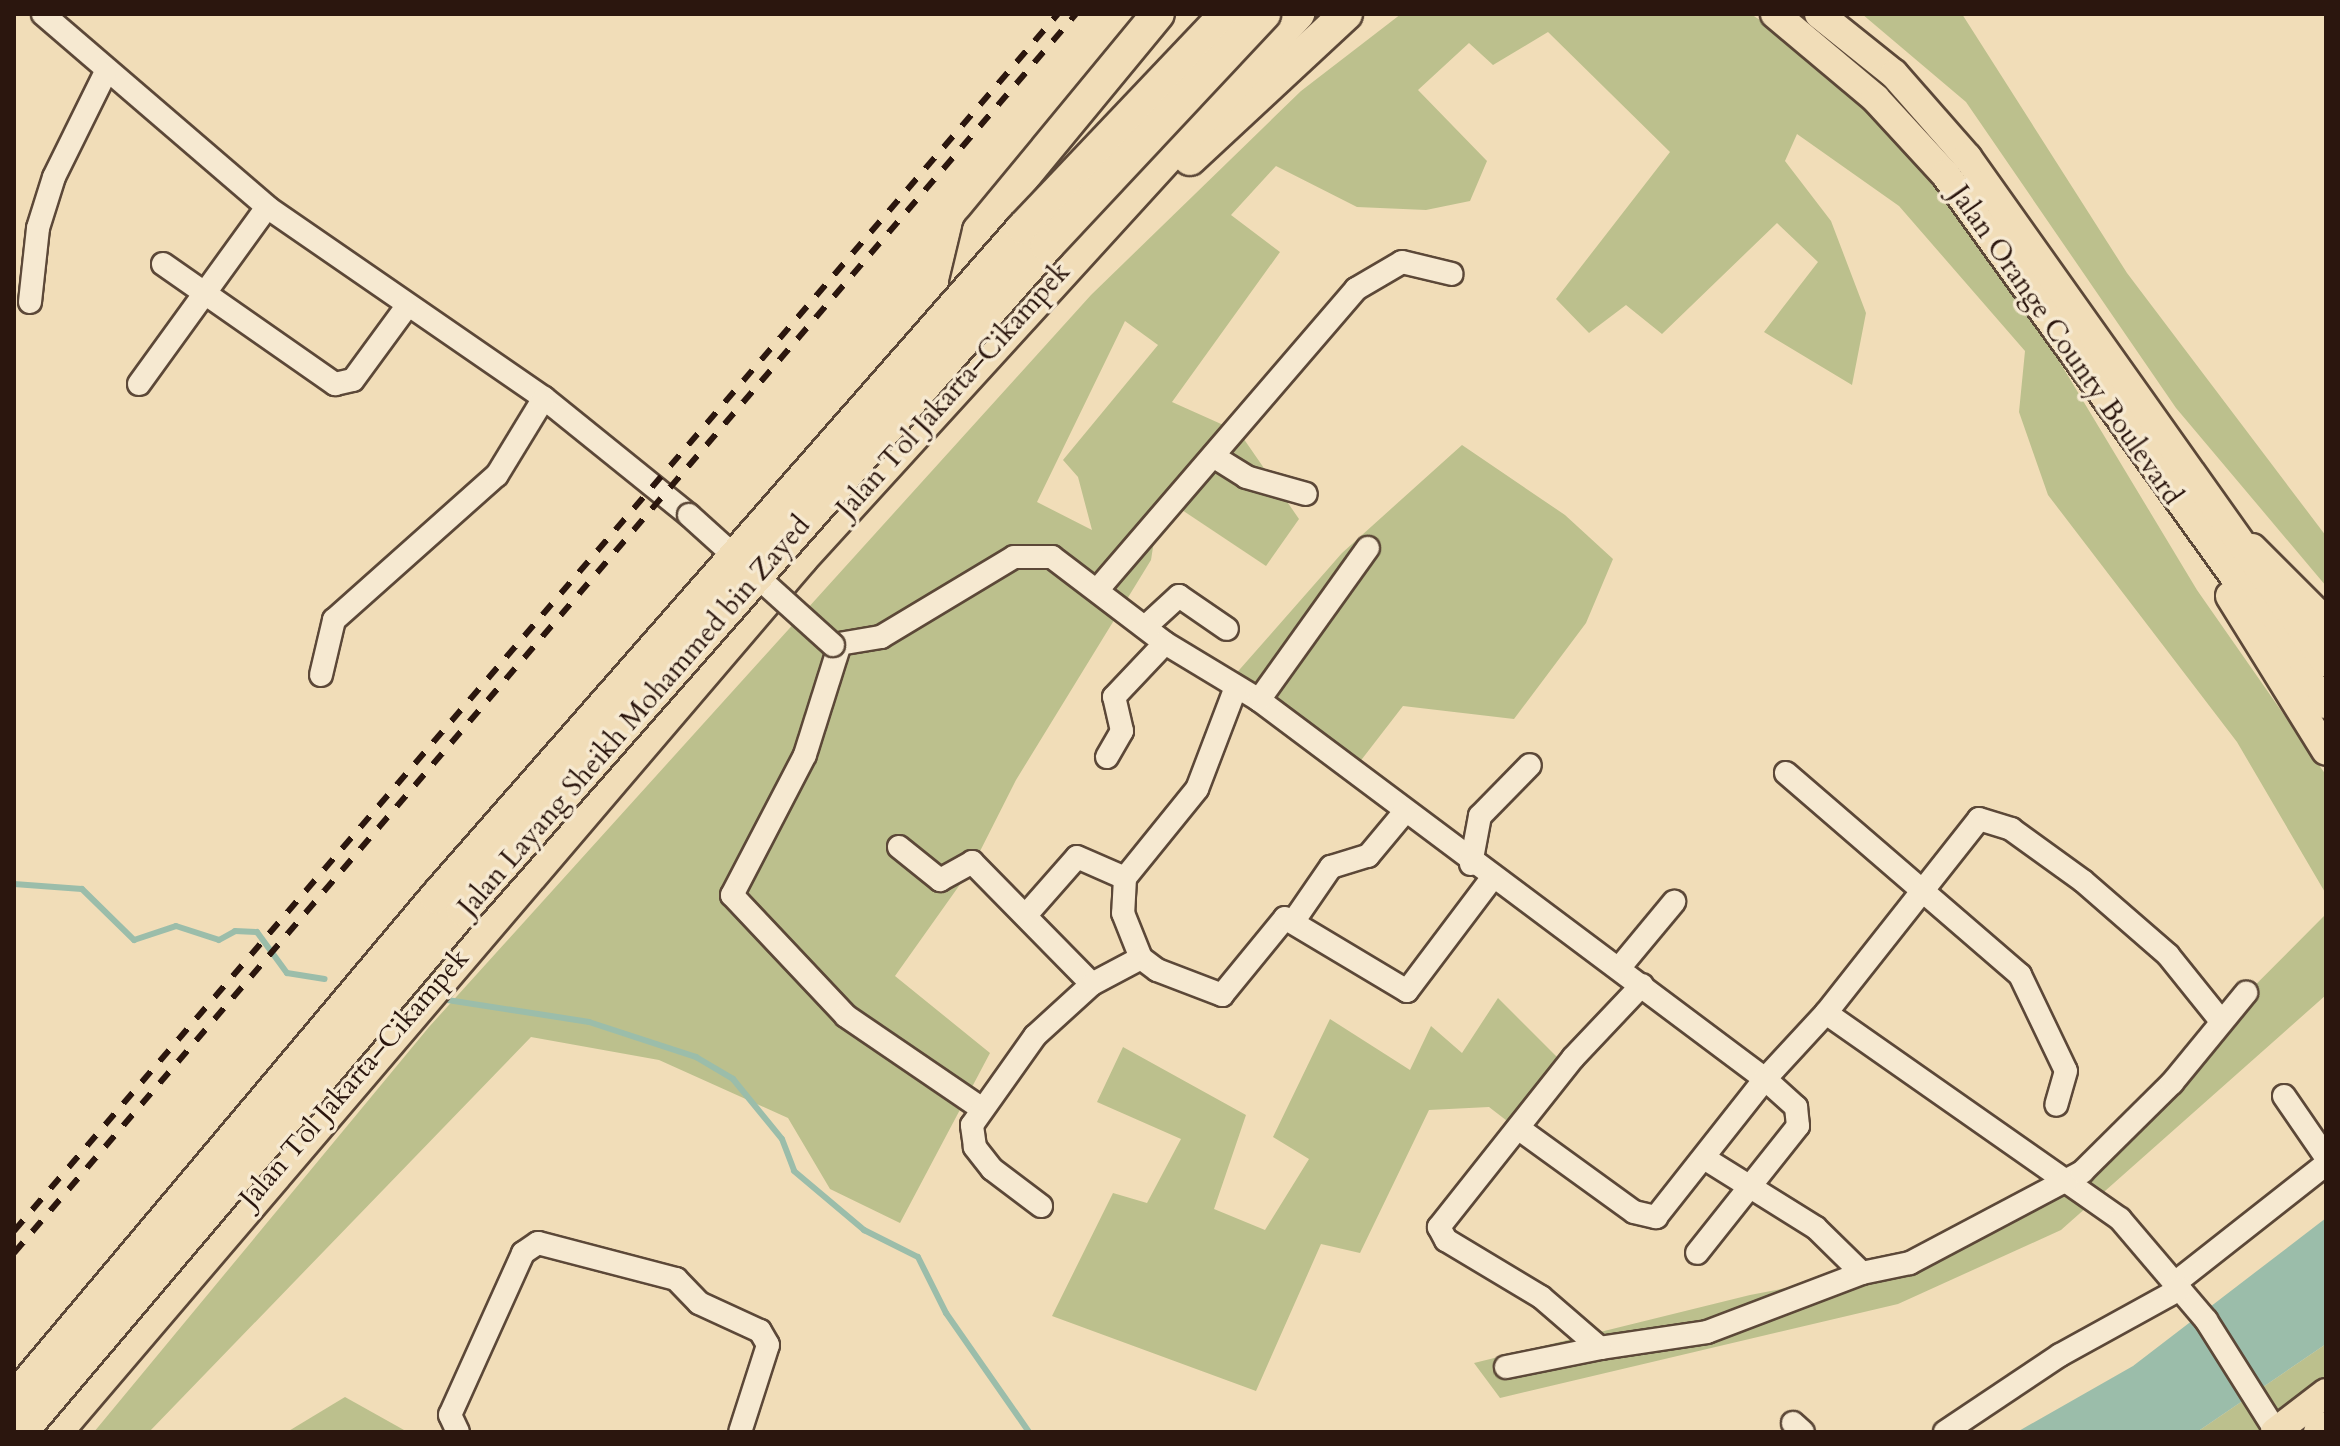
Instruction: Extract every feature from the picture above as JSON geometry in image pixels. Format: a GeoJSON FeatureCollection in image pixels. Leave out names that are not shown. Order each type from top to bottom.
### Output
{"type":"FeatureCollection","features":[{"type":"Feature","properties":{"kind":"highway"},"geometry":{"type":"LineString","coordinates":[[966,285],[979,231],[1158,14]]}},
{"type":"Feature","properties":{"kind":"highway","name":"Jalan Tol Jakarta–Cikampek"},"geometry":{"type":"LineString","coordinates":[[14,1388],[184,1180],[966,285],[1219,14]]}},
{"type":"Feature","properties":{"kind":"highway","name":"Jalan Layang Sheikh Mohammed bin Zayed"},"geometry":{"type":"LineString","coordinates":[[14,1399],[436,897],[1023,228],[1226,14]]}},
{"type":"Feature","properties":{"kind":"highway","name":"Jalan Layang Sheikh Mohammed bin Zayed"},"geometry":{"type":"LineString","coordinates":[[21,1432],[463,910],[1047,246],[1264,14]]}},
{"type":"Feature","properties":{"kind":"highway","name":"Jalan Tol Jakarta–Cikampek"},"geometry":{"type":"LineString","coordinates":[[56,1432],[424,996],[948,394],[1298,14]]}},
{"type":"Feature","properties":{"kind":"highway"},"geometry":{"type":"LineString","coordinates":[[948,394],[1346,14]]}},
{"type":"Feature","properties":{"kind":"main road","name":"Jalan Orange County Boulevard"},"geometry":{"type":"LineString","coordinates":[[1775,14],[1875,98],[1945,174],[2214,534],[2326,663]]}},
{"type":"Feature","properties":{"kind":"main road","name":"Jalan Orange County Boulevard"},"geometry":{"type":"LineString","coordinates":[[1819,14],[1894,74],[1967,157],[2326,704]]}},
{"type":"Feature","properties":{"kind":"main road"},"geometry":{"type":"LineString","coordinates":[[2214,534],[2274,564],[2326,622]]}},
{"type":"Feature","properties":{"kind":"main road"},"geometry":{"type":"LineString","coordinates":[[2214,534],[2243,625],[2326,751]]}},
{"type":"Feature","properties":{"kind":"main road"},"geometry":{"type":"LineString","coordinates":[[2275,1431],[2326,1393]]}},
{"type":"Feature","properties":{"kind":"main road"},"geometry":{"type":"LineString","coordinates":[[2318,1432],[2326,1426]]}},
{"type":"Feature","properties":{"kind":"street"},"geometry":{"type":"LineString","coordinates":[[43,14],[105,74],[267,207],[405,309],[544,398],[689,515],[836,646]]}},
{"type":"Feature","properties":{"kind":"street"},"geometry":{"type":"LineString","coordinates":[[30,302],[38,228],[54,177],[105,74]]}},
{"type":"Feature","properties":{"kind":"street"},"geometry":{"type":"LineString","coordinates":[[139,384],[207,298],[267,207]]}},
{"type":"Feature","properties":{"kind":"street"},"geometry":{"type":"LineString","coordinates":[[1099,588],[1356,289],[1402,262],[1452,274]]}},
{"type":"Feature","properties":{"kind":"street"},"geometry":{"type":"LineString","coordinates":[[163,264],[207,298],[344,385],[405,309]]}},
{"type":"Feature","properties":{"kind":"street"},"geometry":{"type":"LineString","coordinates":[[321,675],[334,620],[497,475],[544,398]]}},
{"type":"Feature","properties":{"kind":"street"},"geometry":{"type":"LineString","coordinates":[[1213,456],[1246,477],[1306,494]]}},
{"type":"Feature","properties":{"kind":"street"},"geometry":{"type":"LineString","coordinates":[[1259,700],[1368,548]]}},
{"type":"Feature","properties":{"kind":"street"},"geometry":{"type":"LineString","coordinates":[[836,646],[881,637],[993,568],[1035,552],[1099,588],[1165,643],[1259,700],[1403,814],[1620,967],[1765,1079],[1801,1115],[1697,1253]]}},
{"type":"Feature","properties":{"kind":"street"},"geometry":{"type":"LineString","coordinates":[[1145,627],[1179,596],[1227,629]]}},
{"type":"Feature","properties":{"kind":"street"},"geometry":{"type":"LineString","coordinates":[[1107,757],[1122,731],[1112,710],[1114,697],[1165,643]]}},
{"type":"Feature","properties":{"kind":"street"},"geometry":{"type":"LineString","coordinates":[[836,646],[805,755],[732,895],[846,1016],[981,1108]]}},
{"type":"Feature","properties":{"kind":"street"},"geometry":{"type":"LineString","coordinates":[[1236,687],[1197,789],[1125,878],[1123,913],[1141,958],[1169,978],[1222,995],[1277,922],[1293,922],[1407,991],[1493,877]]}},
{"type":"Feature","properties":{"kind":"street"},"geometry":{"type":"LineString","coordinates":[[1471,864],[1480,816],[1530,765]]}},
{"type":"Feature","properties":{"kind":"street"},"geometry":{"type":"LineString","coordinates":[[1786,773],[1920,885],[2020,975],[2066,1071],[2056,1105]]}},
{"type":"Feature","properties":{"kind":"street"},"geometry":{"type":"LineString","coordinates":[[1293,922],[1331,867],[1368,856],[1403,814]]}},
{"type":"Feature","properties":{"kind":"street"},"geometry":{"type":"LineString","coordinates":[[1518,1128],[1645,1217],[1656,1217],[1765,1079],[1826,1013],[1920,885],[1972,822],[2011,829],[2168,955],[2221,1021]]}},
{"type":"Feature","properties":{"kind":"street"},"geometry":{"type":"LineString","coordinates":[[899,847],[940,880],[972,862],[1092,984]]}},
{"type":"Feature","properties":{"kind":"street"},"geometry":{"type":"LineString","coordinates":[[1026,915],[1077,857],[1125,878]]}},
{"type":"Feature","properties":{"kind":"street"},"geometry":{"type":"LineString","coordinates":[[1620,967],[1674,902]]}},
{"type":"Feature","properties":{"kind":"street"},"geometry":{"type":"LineString","coordinates":[[1041,1206],[975,1147],[981,1108],[1035,1036],[1092,984],[1141,958]]}},
{"type":"Feature","properties":{"kind":"street"},"geometry":{"type":"LineString","coordinates":[[1600,1348],[1541,1297],[1440,1234],[1441,1221],[1642,985]]}},
{"type":"Feature","properties":{"kind":"street"},"geometry":{"type":"LineString","coordinates":[[1506,1367],[1600,1348],[1707,1332],[1862,1273],[1910,1263],[2082,1172],[2172,1083],[2246,993]]}},
{"type":"Feature","properties":{"kind":"street"},"geometry":{"type":"LineString","coordinates":[[1826,1013],[2120,1219],[2206,1320],[2255,1392],[2275,1431]]}},
{"type":"Feature","properties":{"kind":"street"},"geometry":{"type":"LineString","coordinates":[[2284,1096],[2326,1157]]}},
{"type":"Feature","properties":{"kind":"street"},"geometry":{"type":"LineString","coordinates":[[1704,1158],[1744,1188],[1816,1228],[1862,1273]]}},
{"type":"Feature","properties":{"kind":"street"},"geometry":{"type":"LineString","coordinates":[[1945,1432],[2060,1355],[2178,1286],[2326,1164]]}},
{"type":"Feature","properties":{"kind":"street"},"geometry":{"type":"LineString","coordinates":[[458,1432],[450,1415],[523,1253],[538,1243],[676,1279],[699,1303],[760,1331],[768,1345],[740,1432]]}},
{"type":"Feature","properties":{"kind":"shaded area"},"geometry":{"type":"Polygon","coordinates":[[[1401,14],[1751,14],[1813,56],[1911,153],[2047,341],[2197,590],[2326,775],[2326,894],[2237,742],[2048,495],[2019,412],[2025,351],[1899,206],[1797,134],[1785,161],[1831,221],[1866,313],[1852,385],[1764,332],[1818,262],[1777,223],[1662,334],[1626,305],[1589,333],[1556,299],[1670,152],[1548,32],[1493,65],[1469,43],[1418,90],[1487,161],[1470,201],[1426,210],[1357,207],[1276,166],[1231,215],[1280,252],[1172,402],[1239,432],[1299,519],[1266,566],[1161,496],[1151,560],[1016,780],[971,869],[895,976],[990,1053],[900,1223],[830,1189],[788,1118],[659,1060],[531,1037],[149,1432],[94,1432],[429,1027],[1091,295],[1301,91],[1401,14]],[[1125,321],[1037,502],[1092,530],[1078,477],[1063,460],[1158,345],[1125,321]]]}},
{"type":"Feature","properties":{"kind":"shaded area"},"geometry":{"type":"Polygon","coordinates":[[[1862,14],[1962,14],[2127,273],[2326,536],[2326,586],[2176,408],[1966,102],[1862,14]]]}},
{"type":"Feature","properties":{"kind":"shaded area"},"geometry":{"type":"Polygon","coordinates":[[[1462,445],[1565,515],[1613,559],[1586,623],[1514,719],[1403,706],[1352,772],[1233,677],[1342,553],[1462,445]]]}},
{"type":"Feature","properties":{"kind":"shaded area"},"geometry":{"type":"Polygon","coordinates":[[[2326,914],[2326,995],[2061,1230],[1898,1304],[1500,1398],[1474,1363],[1750,1295],[1915,1263],[2068,1173],[2326,914]]]}},
{"type":"Feature","properties":{"kind":"shaded area"},"geometry":{"type":"Polygon","coordinates":[[[1498,998],[1568,1068],[1524,1134],[1489,1107],[1429,1110],[1360,1253],[1321,1244],[1256,1391],[1052,1316],[1113,1193],[1147,1203],[1181,1139],[1097,1102],[1123,1047],[1246,1115],[1214,1209],[1265,1230],[1309,1159],[1273,1137],[1330,1019],[1410,1070],[1431,1026],[1462,1053],[1498,998]]]}},
{"type":"Feature","properties":{"kind":"shaded area"},"geometry":{"type":"Polygon","coordinates":[[[2326,1218],[2326,1344],[2197,1432],[2017,1432],[2133,1366],[2326,1218]]]}},
{"type":"Feature","properties":{"kind":"shaded area"},"geometry":{"type":"Polygon","coordinates":[[[2326,1344],[2326,1426],[2318,1432],[2197,1432],[2326,1344]]]}},
{"type":"Feature","properties":{"kind":"shaded area"},"geometry":{"type":"Polygon","coordinates":[[[345,1397],[403,1432],[287,1432],[345,1397]]]}},
{"type":"Feature","properties":{"kind":"waterway"},"geometry":{"type":"LineString","coordinates":[[14,884],[82,889],[134,940],[176,926],[219,940],[235,931],[257,932],[287,973],[325,979]]}},
{"type":"Feature","properties":{"kind":"waterway"},"geometry":{"type":"LineString","coordinates":[[441,999],[589,1022],[696,1057],[733,1079],[782,1139],[794,1171],[864,1230],[918,1257],[946,1313],[1029,1432]]}},
{"type":"Feature","properties":{"kind":"railway"},"geometry":{"type":"LineString","coordinates":[[14,1231],[1058,14]]}},
{"type":"Feature","properties":{"kind":"railway"},"geometry":{"type":"LineString","coordinates":[[14,1253],[1076,14]]}}]}
